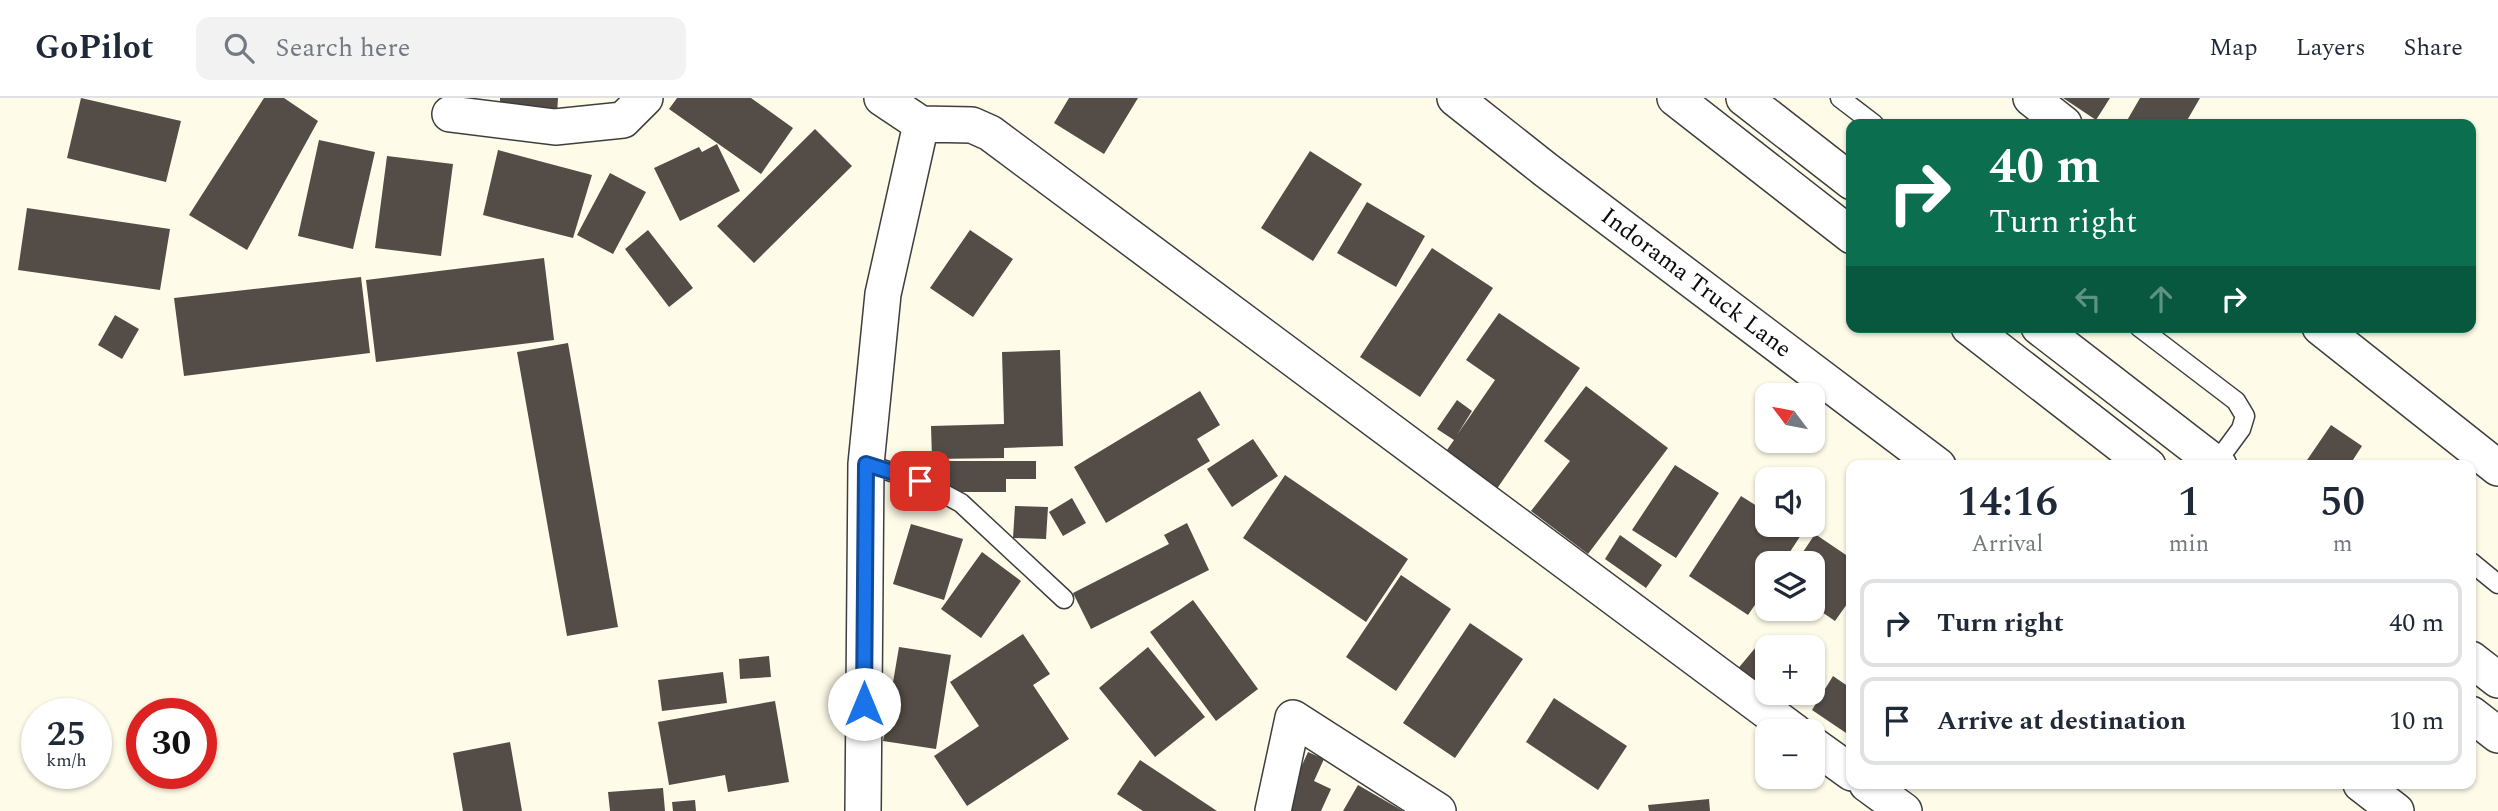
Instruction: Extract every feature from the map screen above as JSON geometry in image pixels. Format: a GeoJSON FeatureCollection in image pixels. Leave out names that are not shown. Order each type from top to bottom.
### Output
{"type":"FeatureCollection","features":[{"type":"Feature","properties":{"kind":"street"},"geometry":{"type":"LineString","coordinates":[[450,114],[555,127],[623,120],[645,98]]}},
{"type":"Feature","properties":{"kind":"street"},"geometry":{"type":"LineString","coordinates":[[882,98],[920,124],[972,125],[990,133],[1778,719]]}},
{"type":"Feature","properties":{"kind":"street","name":"Indorama Truck Lane"},"geometry":{"type":"LineString","coordinates":[[1455,98],[1546,170],[1930,460]]}},
{"type":"Feature","properties":{"kind":"street"},"geometry":{"type":"LineString","coordinates":[[1675,98],[1846,231]]}},
{"type":"Feature","properties":{"kind":"street"},"geometry":{"type":"LineString","coordinates":[[1744,98],[1846,177]]}},
{"type":"Feature","properties":{"kind":"street"},"geometry":{"type":"LineString","coordinates":[[2031,98],[2058,119]]}},
{"type":"Feature","properties":{"kind":"street"},"geometry":{"type":"LineString","coordinates":[[863,811],[866,464],[883,294],[920,124]]}},
{"type":"Feature","properties":{"kind":"street"},"geometry":{"type":"LineString","coordinates":[[1977,333],[2140,460]]}},
{"type":"Feature","properties":{"kind":"street"},"geometry":{"type":"LineString","coordinates":[[2047,333],[2212,460]]}},
{"type":"Feature","properties":{"kind":"street"},"geometry":{"type":"LineString","coordinates":[[2328,333],[2498,468]]}},
{"type":"Feature","properties":{"kind":"street"},"geometry":{"type":"LineString","coordinates":[[2476,663],[2498,680]]}},
{"type":"Feature","properties":{"kind":"street"},"geometry":{"type":"LineString","coordinates":[[1273,811],[1293,718],[1438,811]]}},
{"type":"Feature","properties":{"kind":"street"},"geometry":{"type":"LineString","coordinates":[[2476,718],[2498,735]]}},
{"type":"Feature","properties":{"kind":"street"},"geometry":{"type":"LineString","coordinates":[[1825,754],[1846,769]]}},
{"type":"Feature","properties":{"kind":"street"},"geometry":{"type":"LineString","coordinates":[[1874,789],[1904,811]]}},
{"type":"Feature","properties":{"kind":"street"},"geometry":{"type":"LineString","coordinates":[[2367,789],[2396,811]]}},
{"type":"Feature","properties":{"kind":"lane"},"geometry":{"type":"LineString","coordinates":[[1840,98],[1867,119]]}},
{"type":"Feature","properties":{"kind":"lane"},"geometry":{"type":"LineString","coordinates":[[2147,333],[2236,401],[2245,416],[2241,429],[2220,460]]}},
{"type":"Feature","properties":{"kind":"lane"},"geometry":{"type":"LineString","coordinates":[[866,464],[920,481],[961,503],[1064,599]]}},
{"type":"Feature","properties":{"kind":"lane"},"geometry":{"type":"LineString","coordinates":[[2476,566],[2498,584]]}},
{"type":"Feature","properties":{"kind":"building"},"geometry":{"type":"Polygon","coordinates":[[[81,98],[181,121],[166,182],[67,158],[81,98]]]}},
{"type":"Feature","properties":{"kind":"building"},"geometry":{"type":"Polygon","coordinates":[[[264,98],[284,98],[318,121],[247,250],[189,215],[264,98]]]}},
{"type":"Feature","properties":{"kind":"building"},"geometry":{"type":"Polygon","coordinates":[[[500,98],[558,98],[557,114],[500,113],[500,98]]]}},
{"type":"Feature","properties":{"kind":"building"},"geometry":{"type":"Polygon","coordinates":[[[677,98],[751,98],[793,128],[761,174],[669,109],[677,98]]]}},
{"type":"Feature","properties":{"kind":"building"},"geometry":{"type":"Polygon","coordinates":[[[1069,98],[1138,98],[1104,154],[1054,123],[1069,98]]]}},
{"type":"Feature","properties":{"kind":"building"},"geometry":{"type":"Polygon","coordinates":[[[2063,98],[2110,98],[2094,119],[2063,98]]]}},
{"type":"Feature","properties":{"kind":"building"},"geometry":{"type":"Polygon","coordinates":[[[2140,98],[2200,98],[2188,119],[2128,119],[2140,98]]]}},
{"type":"Feature","properties":{"kind":"building"},"geometry":{"type":"Polygon","coordinates":[[[815,129],[852,166],[754,263],[717,226],[815,129]]]}},
{"type":"Feature","properties":{"kind":"building"},"geometry":{"type":"Polygon","coordinates":[[[319,140],[375,152],[353,249],[298,236],[319,140]]]}},
{"type":"Feature","properties":{"kind":"building"},"geometry":{"type":"Polygon","coordinates":[[[717,144],[740,191],[680,221],[654,168],[699,147],[702,152],[717,144]]]}},
{"type":"Feature","properties":{"kind":"building"},"geometry":{"type":"Polygon","coordinates":[[[498,150],[592,175],[573,238],[483,215],[498,150]]]}},
{"type":"Feature","properties":{"kind":"building"},"geometry":{"type":"Polygon","coordinates":[[[1310,151],[1362,184],[1313,261],[1261,228],[1310,151]]]}},
{"type":"Feature","properties":{"kind":"building"},"geometry":{"type":"Polygon","coordinates":[[[387,156],[453,164],[441,256],[375,248],[387,156]]]}},
{"type":"Feature","properties":{"kind":"building"},"geometry":{"type":"Polygon","coordinates":[[[610,173],[646,192],[613,254],[577,235],[610,173]]]}},
{"type":"Feature","properties":{"kind":"building"},"geometry":{"type":"Polygon","coordinates":[[[1367,202],[1425,236],[1396,287],[1337,253],[1367,202]]]}},
{"type":"Feature","properties":{"kind":"building"},"geometry":{"type":"Polygon","coordinates":[[[27,208],[170,229],[160,290],[18,270],[27,208]]]}},
{"type":"Feature","properties":{"kind":"building"},"geometry":{"type":"Polygon","coordinates":[[[648,230],[693,288],[669,307],[625,249],[648,230]]]}},
{"type":"Feature","properties":{"kind":"building"},"geometry":{"type":"Polygon","coordinates":[[[970,230],[1013,259],[973,317],[930,288],[970,230]]]}},
{"type":"Feature","properties":{"kind":"building"},"geometry":{"type":"Polygon","coordinates":[[[1432,248],[1493,288],[1420,397],[1360,357],[1432,248]]]}},
{"type":"Feature","properties":{"kind":"building"},"geometry":{"type":"Polygon","coordinates":[[[544,258],[554,340],[376,362],[366,280],[544,258]]]}},
{"type":"Feature","properties":{"kind":"building"},"geometry":{"type":"Polygon","coordinates":[[[361,277],[370,353],[184,376],[174,298],[361,277]]]}},
{"type":"Feature","properties":{"kind":"building"},"geometry":{"type":"Polygon","coordinates":[[[1499,313],[1580,368],[1494,493],[1442,457],[1454,440],[1437,429],[1457,400],[1472,411],[1457,435],[1495,380],[1466,360],[1499,313]]]}},
{"type":"Feature","properties":{"kind":"building"},"geometry":{"type":"Polygon","coordinates":[[[115,315],[139,329],[122,359],[98,345],[115,315]]]}},
{"type":"Feature","properties":{"kind":"building"},"geometry":{"type":"Polygon","coordinates":[[[568,343],[618,627],[567,636],[517,352],[568,343]]]}},
{"type":"Feature","properties":{"kind":"building"},"geometry":{"type":"Polygon","coordinates":[[[1060,350],[1063,446],[1004,448],[1004,458],[932,459],[931,426],[1004,424],[1002,352],[1060,350]]]}},
{"type":"Feature","properties":{"kind":"building"},"geometry":{"type":"Polygon","coordinates":[[[1586,386],[1668,448],[1588,554],[1531,511],[1570,461],[1544,441],[1586,386]]]}},
{"type":"Feature","properties":{"kind":"building"},"geometry":{"type":"Polygon","coordinates":[[[1200,391],[1220,425],[1197,439],[1210,461],[1106,523],[1074,467],[1200,391]]]}},
{"type":"Feature","properties":{"kind":"building"},"geometry":{"type":"Polygon","coordinates":[[[2331,425],[2362,446],[2353,460],[2307,460],[2331,425]]]}},
{"type":"Feature","properties":{"kind":"building"},"geometry":{"type":"Polygon","coordinates":[[[1253,439],[1278,476],[1232,507],[1207,469],[1253,439]]]}},
{"type":"Feature","properties":{"kind":"building"},"geometry":{"type":"Polygon","coordinates":[[[947,461],[1036,461],[1036,479],[1006,479],[1006,492],[947,492],[947,461]]]}},
{"type":"Feature","properties":{"kind":"building"},"geometry":{"type":"Polygon","coordinates":[[[1675,465],[1719,493],[1676,558],[1632,530],[1675,465]]]}},
{"type":"Feature","properties":{"kind":"building"},"geometry":{"type":"Polygon","coordinates":[[[1285,475],[1408,559],[1366,622],[1243,538],[1285,475]]]}},
{"type":"Feature","properties":{"kind":"building"},"geometry":{"type":"Polygon","coordinates":[[[1741,496],[1755,505],[1755,537],[1800,537],[1791,551],[1755,551],[1755,605],[1748,615],[1689,576],[1741,496]]]}},
{"type":"Feature","properties":{"kind":"building"},"geometry":{"type":"Polygon","coordinates":[[[1072,498],[1086,523],[1063,536],[1049,512],[1072,498]]]}},
{"type":"Feature","properties":{"kind":"building"},"geometry":{"type":"Polygon","coordinates":[[[1015,506],[1048,507],[1046,539],[1013,538],[1015,506]]]}},
{"type":"Feature","properties":{"kind":"building"},"geometry":{"type":"Polygon","coordinates":[[[1187,523],[1209,570],[1091,629],[1073,593],[1169,544],[1164,535],[1187,523]]]}},
{"type":"Feature","properties":{"kind":"building"},"geometry":{"type":"Polygon","coordinates":[[[911,524],[963,539],[944,600],[893,584],[911,524]]]}},
{"type":"Feature","properties":{"kind":"building"},"geometry":{"type":"Polygon","coordinates":[[[1620,535],[1662,565],[1646,588],[1605,559],[1620,535]]]}},
{"type":"Feature","properties":{"kind":"building"},"geometry":{"type":"Polygon","coordinates":[[[1813,537],[1819,537],[1846,555],[1846,605],[1835,621],[1825,614],[1825,551],[1804,551],[1813,537]]]}},
{"type":"Feature","properties":{"kind":"building"},"geometry":{"type":"Polygon","coordinates":[[[982,552],[1021,581],[981,638],[941,609],[982,552]]]}},
{"type":"Feature","properties":{"kind":"building"},"geometry":{"type":"Polygon","coordinates":[[[1401,575],[1451,609],[1396,691],[1346,657],[1401,575]]]}},
{"type":"Feature","properties":{"kind":"building"},"geometry":{"type":"Polygon","coordinates":[[[1193,600],[1258,689],[1216,721],[1150,632],[1193,600]]]}},
{"type":"Feature","properties":{"kind":"building"},"geometry":{"type":"Polygon","coordinates":[[[1470,623],[1523,659],[1455,758],[1403,723],[1470,623]]]}},
{"type":"Feature","properties":{"kind":"building"},"geometry":{"type":"Polygon","coordinates":[[[1023,634],[1050,674],[1033,685],[1069,739],[967,806],[934,756],[979,726],[950,682],[1023,634]]]}},
{"type":"Feature","properties":{"kind":"building"},"geometry":{"type":"Polygon","coordinates":[[[899,647],[951,655],[936,749],[883,741],[899,647]]]}},
{"type":"Feature","properties":{"kind":"building"},"geometry":{"type":"Polygon","coordinates":[[[1148,647],[1205,717],[1155,757],[1099,688],[1148,647]]]}},
{"type":"Feature","properties":{"kind":"building"},"geometry":{"type":"Polygon","coordinates":[[[1755,648],[1755,686],[1736,671],[1755,648]]]}},
{"type":"Feature","properties":{"kind":"building"},"geometry":{"type":"Polygon","coordinates":[[[769,656],[771,677],[740,679],[739,659],[769,656]]]}},
{"type":"Feature","properties":{"kind":"building"},"geometry":{"type":"Polygon","coordinates":[[[723,672],[727,703],[662,711],[658,680],[723,672]]]}},
{"type":"Feature","properties":{"kind":"building"},"geometry":{"type":"Polygon","coordinates":[[[1833,676],[1846,685],[1846,733],[1812,710],[1815,705],[1825,705],[1825,689],[1833,676]]]}},
{"type":"Feature","properties":{"kind":"building"},"geometry":{"type":"Polygon","coordinates":[[[1554,698],[1627,746],[1598,790],[1526,742],[1554,698]]]}},
{"type":"Feature","properties":{"kind":"building"},"geometry":{"type":"Polygon","coordinates":[[[775,701],[789,782],[728,792],[725,775],[669,785],[658,722],[775,701]]]}},
{"type":"Feature","properties":{"kind":"building"},"geometry":{"type":"Polygon","coordinates":[[[510,742],[522,811],[463,811],[453,753],[510,742]]]}},
{"type":"Feature","properties":{"kind":"building"},"geometry":{"type":"Polygon","coordinates":[[[1308,752],[1324,759],[1314,781],[1331,789],[1321,811],[1281,811],[1308,752]]]}},
{"type":"Feature","properties":{"kind":"building"},"geometry":{"type":"Polygon","coordinates":[[[1140,760],[1217,811],[1143,811],[1117,794],[1140,760]]]}},
{"type":"Feature","properties":{"kind":"building"},"geometry":{"type":"Polygon","coordinates":[[[1358,785],[1403,811],[1343,811],[1358,785]]]}},
{"type":"Feature","properties":{"kind":"building"},"geometry":{"type":"Polygon","coordinates":[[[663,788],[665,811],[610,811],[608,792],[663,788]]]}},
{"type":"Feature","properties":{"kind":"building"},"geometry":{"type":"Polygon","coordinates":[[[1709,799],[1710,811],[1649,811],[1648,805],[1709,799]]]}},
{"type":"Feature","properties":{"kind":"building"},"geometry":{"type":"Polygon","coordinates":[[[695,800],[696,811],[673,811],[672,802],[695,800]]]}},
{"type":"Feature","properties":{"kind":"route"},"geometry":{"type":"LineString","coordinates":[[864,704],[866,464],[920,481]]}}]}
